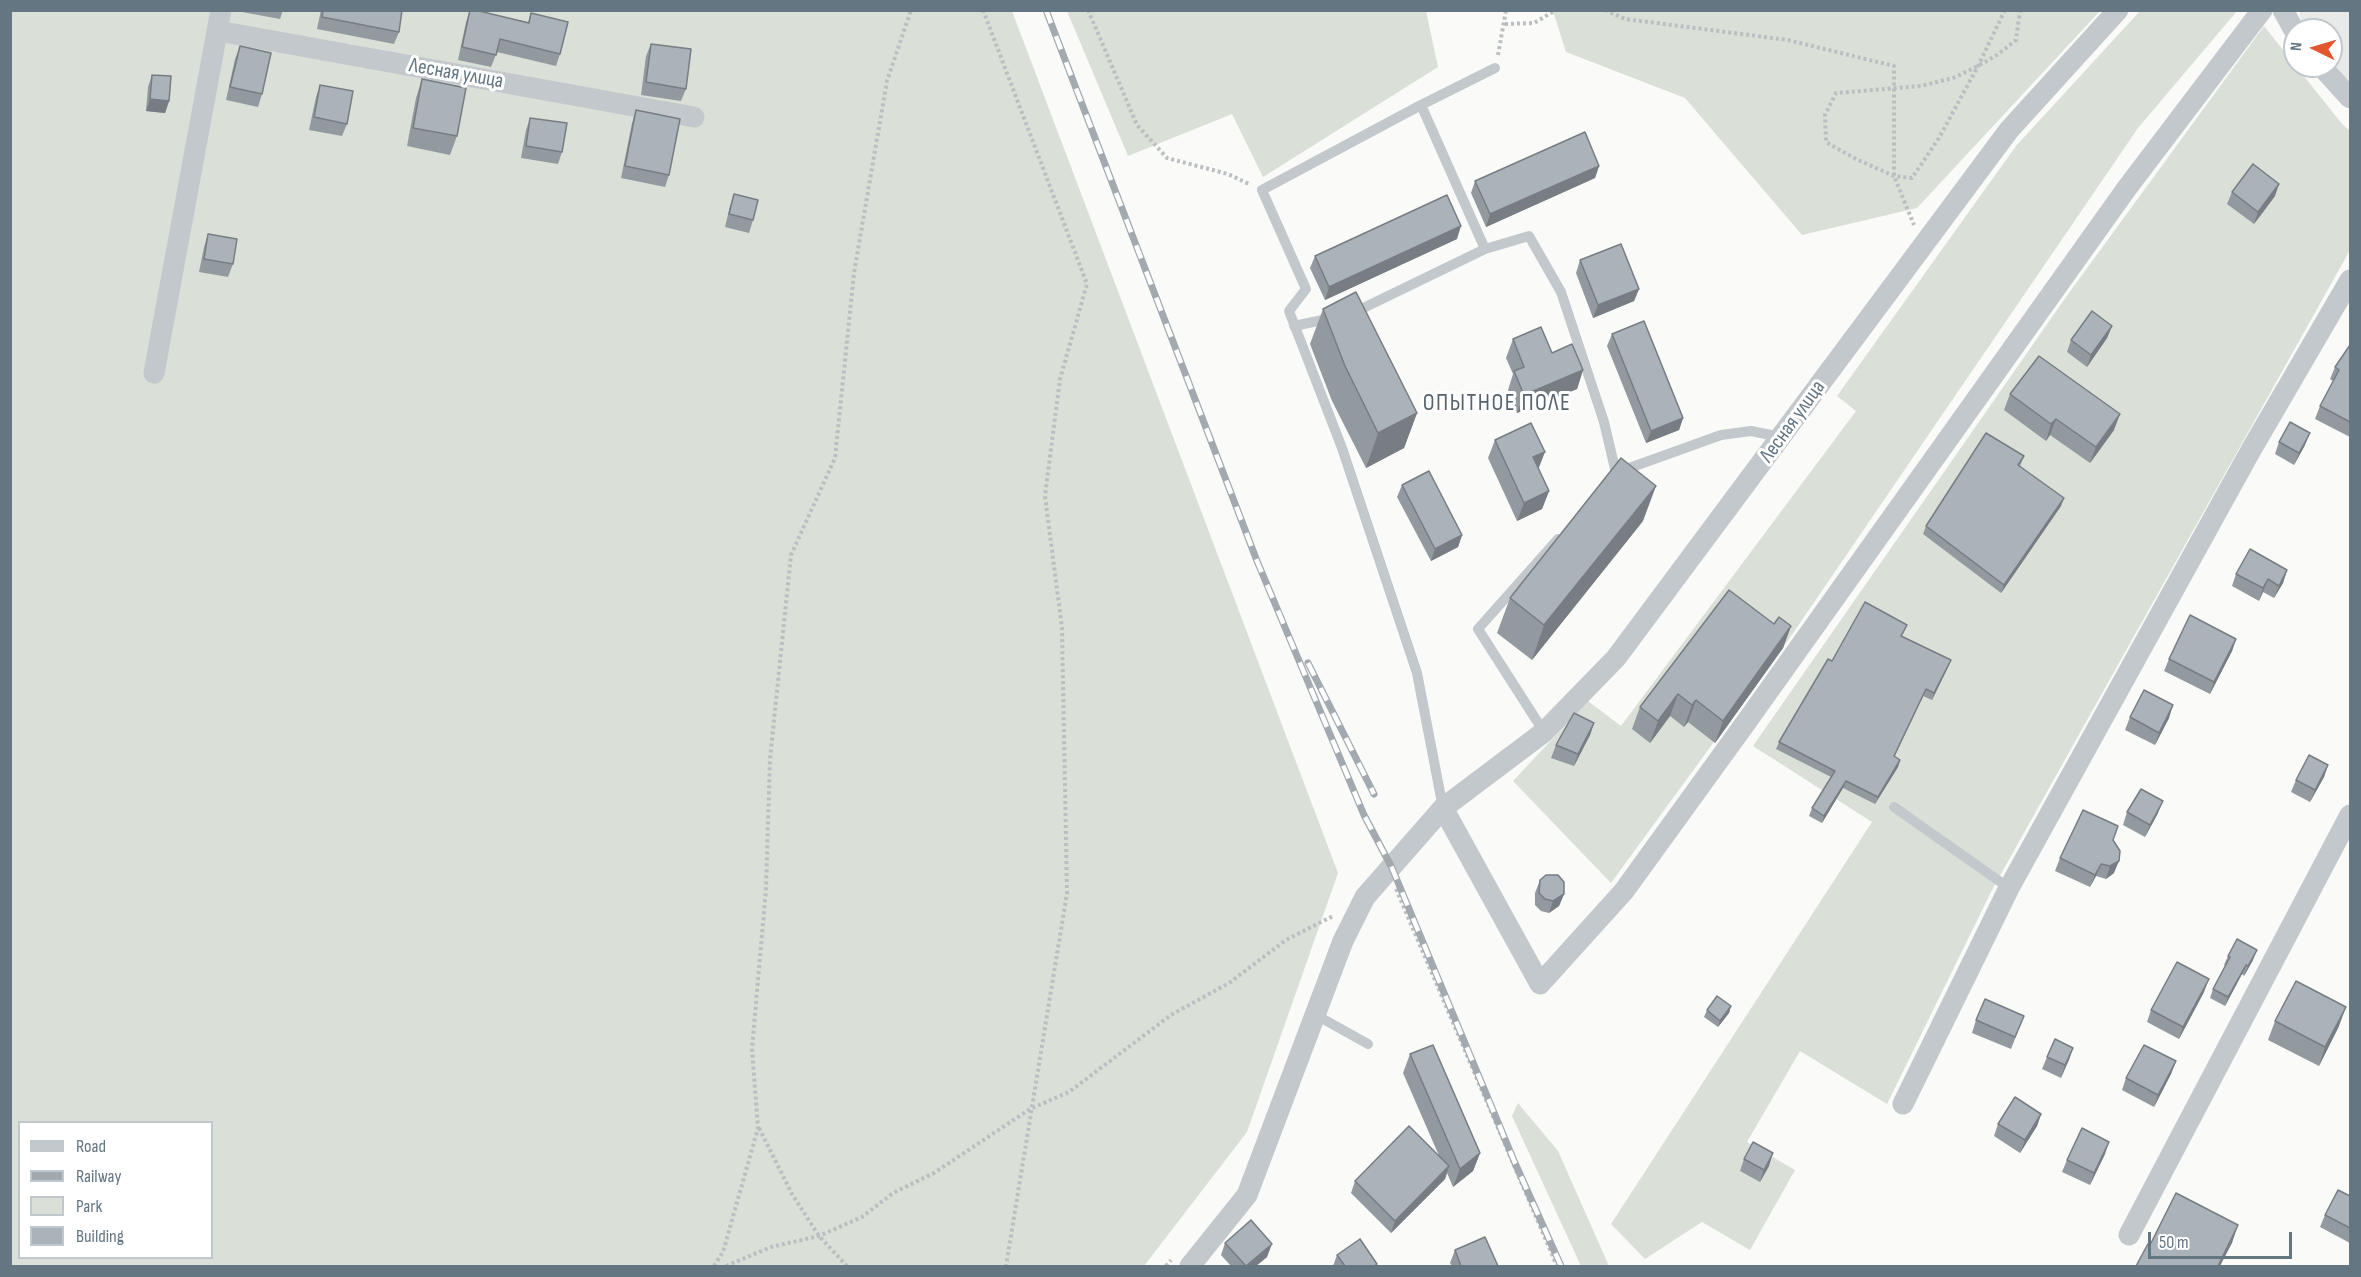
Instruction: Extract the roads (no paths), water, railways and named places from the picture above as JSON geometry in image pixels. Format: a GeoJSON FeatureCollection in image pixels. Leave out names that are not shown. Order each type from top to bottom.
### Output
{"type":"FeatureCollection","features":[{"type":"Feature","properties":{"kind":"street","name":"Лесная улица"},"geometry":{"type":"LineString","coordinates":[[1190,1266],[1247,1195],[1343,941],[1365,897],[1443,808],[1544,732],[1616,658],[2009,130],[2118,10]]}},
{"type":"Feature","properties":{"kind":"street"},"geometry":{"type":"LineString","coordinates":[[1443,808],[1540,984],[1624,891],[2127,188],[2262,10]]}},
{"type":"Feature","properties":{"kind":"street","name":"Лесная улица"},"geometry":{"type":"LineString","coordinates":[[154,374],[220,21],[693,117]]}},
{"type":"Feature","properties":{"kind":"street"},"geometry":{"type":"LineString","coordinates":[[2332,78],[2350,98]]}},
{"type":"Feature","properties":{"kind":"street"},"geometry":{"type":"LineString","coordinates":[[1903,1104],[2009,888],[2251,450],[2350,280]]}},
{"type":"Feature","properties":{"kind":"street"},"geometry":{"type":"LineString","coordinates":[[2129,1235],[2350,815]]}},
{"type":"Feature","properties":{"kind":"lane"},"geometry":{"type":"LineString","coordinates":[[1443,808],[1417,673],[1342,448],[1289,311],[1306,289],[1262,190],[1420,105],[1495,68]]}},
{"type":"Feature","properties":{"kind":"lane"},"geometry":{"type":"LineString","coordinates":[[1420,105],[1485,249]]}},
{"type":"Feature","properties":{"kind":"lane"},"geometry":{"type":"LineString","coordinates":[[1294,326],[1350,314],[1485,249],[1529,236],[1561,292],[1604,422],[1616,473]]}},
{"type":"Feature","properties":{"kind":"lane"},"geometry":{"type":"LineString","coordinates":[[1350,314],[1356,325]]}},
{"type":"Feature","properties":{"kind":"lane"},"geometry":{"type":"LineString","coordinates":[[1601,490],[1616,473],[1721,435],[1751,431],[1781,437]]}},
{"type":"Feature","properties":{"kind":"lane"},"geometry":{"type":"LineString","coordinates":[[1544,732],[1478,629],[1563,533]]}},
{"type":"Feature","properties":{"kind":"lane"},"geometry":{"type":"LineString","coordinates":[[1893,807],[2009,888]]}},
{"type":"Feature","properties":{"kind":"lane"},"geometry":{"type":"LineString","coordinates":[[1316,1015],[1368,1044]]}},
{"type":"Feature","properties":{"kind":"railway"},"geometry":{"type":"LineString","coordinates":[[1046,10],[1257,561],[1364,815],[1392,868],[1515,1163],[1561,1266]]}},
{"type":"Feature","properties":{"kind":"railway"},"geometry":{"type":"LineString","coordinates":[[1308,663],[1374,794]]}},
{"type":"Feature","properties":{"kind":"district","name":"ОПЫТНОЕ ПОЛЕ"},"geometry":{"type":"Point","coordinates":[1497,404]}}]}
